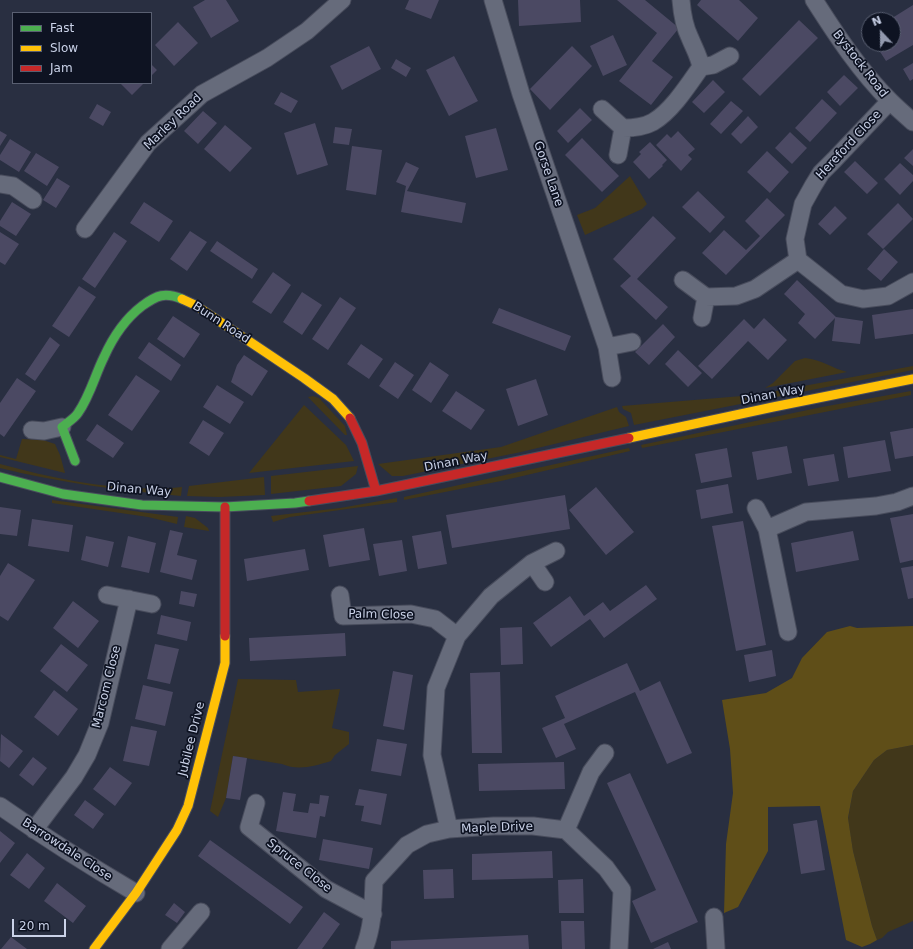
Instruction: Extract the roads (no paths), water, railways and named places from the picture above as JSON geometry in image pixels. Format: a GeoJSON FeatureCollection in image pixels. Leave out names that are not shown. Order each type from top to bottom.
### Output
{"type":"FeatureCollection","features":[{"type":"Feature","properties":{"kind":"street","name":"Marley Road"},"geometry":{"type":"LineString","coordinates":[[85,229],[148,143],[202,94],[266,58],[307,31],[342,0]]}},
{"type":"Feature","properties":{"kind":"street","name":"Gorse Lane"},"geometry":{"type":"LineString","coordinates":[[493,0],[521,94],[607,347],[612,378]]}},
{"type":"Feature","properties":{"kind":"street"},"geometry":{"type":"LineString","coordinates":[[681,0],[682,14],[689,36],[699,56],[701,68]]}},
{"type":"Feature","properties":{"kind":"street","name":"Bystock Road"},"geometry":{"type":"LineString","coordinates":[[814,0],[837,37],[869,78],[890,101],[913,122]]}},
{"type":"Feature","properties":{"kind":"street"},"geometry":{"type":"LineString","coordinates":[[602,109],[623,128],[644,126],[660,117],[682,93],[701,68],[713,65],[730,56]]}},
{"type":"Feature","properties":{"kind":"street","name":"Hereford Close"},"geometry":{"type":"LineString","coordinates":[[798,260],[795,239],[804,204],[813,186],[829,164],[890,101]]}},
{"type":"Feature","properties":{"kind":"street"},"geometry":{"type":"LineString","coordinates":[[618,155],[623,128]]}},
{"type":"Feature","properties":{"kind":"street"},"geometry":{"type":"LineString","coordinates":[[0,184],[13,186],[33,200]]}},
{"type":"Feature","properties":{"kind":"street"},"geometry":{"type":"LineString","coordinates":[[683,280],[706,297],[736,296],[755,289],[798,260],[841,294],[863,299],[888,296],[913,282]]}},
{"type":"Feature","properties":{"kind":"street","name":"Bunn Road"},"geometry":{"type":"LineString","coordinates":[[62,428],[78,414],[92,387],[104,358],[124,324],[134,312],[152,299],[162,295],[172,295],[195,305],[304,378],[337,404],[350,418],[362,443],[376,491]]}},
{"type":"Feature","properties":{"kind":"street"},"geometry":{"type":"LineString","coordinates":[[702,318],[706,297]]}},
{"type":"Feature","properties":{"kind":"street"},"geometry":{"type":"LineString","coordinates":[[607,347],[632,342]]}},
{"type":"Feature","properties":{"kind":"street","name":"Dinan Way"},"geometry":{"type":"LineString","coordinates":[[0,477],[63,494],[142,505],[225,506],[295,503],[376,491],[773,406],[913,380]]}},
{"type":"Feature","properties":{"kind":"street"},"geometry":{"type":"LineString","coordinates":[[32,430],[62,428],[75,461]]}},
{"type":"Feature","properties":{"kind":"street"},"geometry":{"type":"LineString","coordinates":[[767,529],[806,512],[876,506],[897,502],[913,496]]}},
{"type":"Feature","properties":{"kind":"street","name":"Jubilee Drive"},"geometry":{"type":"LineString","coordinates":[[94,949],[136,893],[177,830],[188,806],[225,663],[225,506]]}},
{"type":"Feature","properties":{"kind":"street"},"geometry":{"type":"LineString","coordinates":[[756,508],[767,529],[788,632]]}},
{"type":"Feature","properties":{"kind":"street"},"geometry":{"type":"LineString","coordinates":[[449,830],[432,755],[436,688],[457,636],[491,596],[532,563],[556,551]]}},
{"type":"Feature","properties":{"kind":"street"},"geometry":{"type":"LineString","coordinates":[[532,563],[545,582]]}},
{"type":"Feature","properties":{"kind":"street"},"geometry":{"type":"LineString","coordinates":[[107,595],[152,604]]}},
{"type":"Feature","properties":{"kind":"street","name":"Palm Close"},"geometry":{"type":"LineString","coordinates":[[340,595],[343,616],[411,614],[435,619],[457,636]]}},
{"type":"Feature","properties":{"kind":"street","name":"Marcom Close"},"geometry":{"type":"LineString","coordinates":[[34,830],[74,777],[89,749],[100,723],[129,599]]}},
{"type":"Feature","properties":{"kind":"street"},"geometry":{"type":"LineString","coordinates":[[605,753],[591,772],[566,830],[606,868],[622,890],[619,949]]}},
{"type":"Feature","properties":{"kind":"street","name":"Spruce Close"},"geometry":{"type":"LineString","coordinates":[[256,803],[249,827],[326,889],[373,914]]}},
{"type":"Feature","properties":{"kind":"street","name":"Barrowdale Close"},"geometry":{"type":"LineString","coordinates":[[0,806],[88,865],[136,893]]}},
{"type":"Feature","properties":{"kind":"street","name":"Maple Drive"},"geometry":{"type":"LineString","coordinates":[[364,949],[369,937],[373,914],[374,881],[407,845],[428,834],[449,830],[494,826],[533,826],[566,830]]}},
{"type":"Feature","properties":{"kind":"street"},"geometry":{"type":"LineString","coordinates":[[170,949],[201,912]]}},
{"type":"Feature","properties":{"kind":"street"},"geometry":{"type":"LineString","coordinates":[[714,917],[716,949]]}}]}
